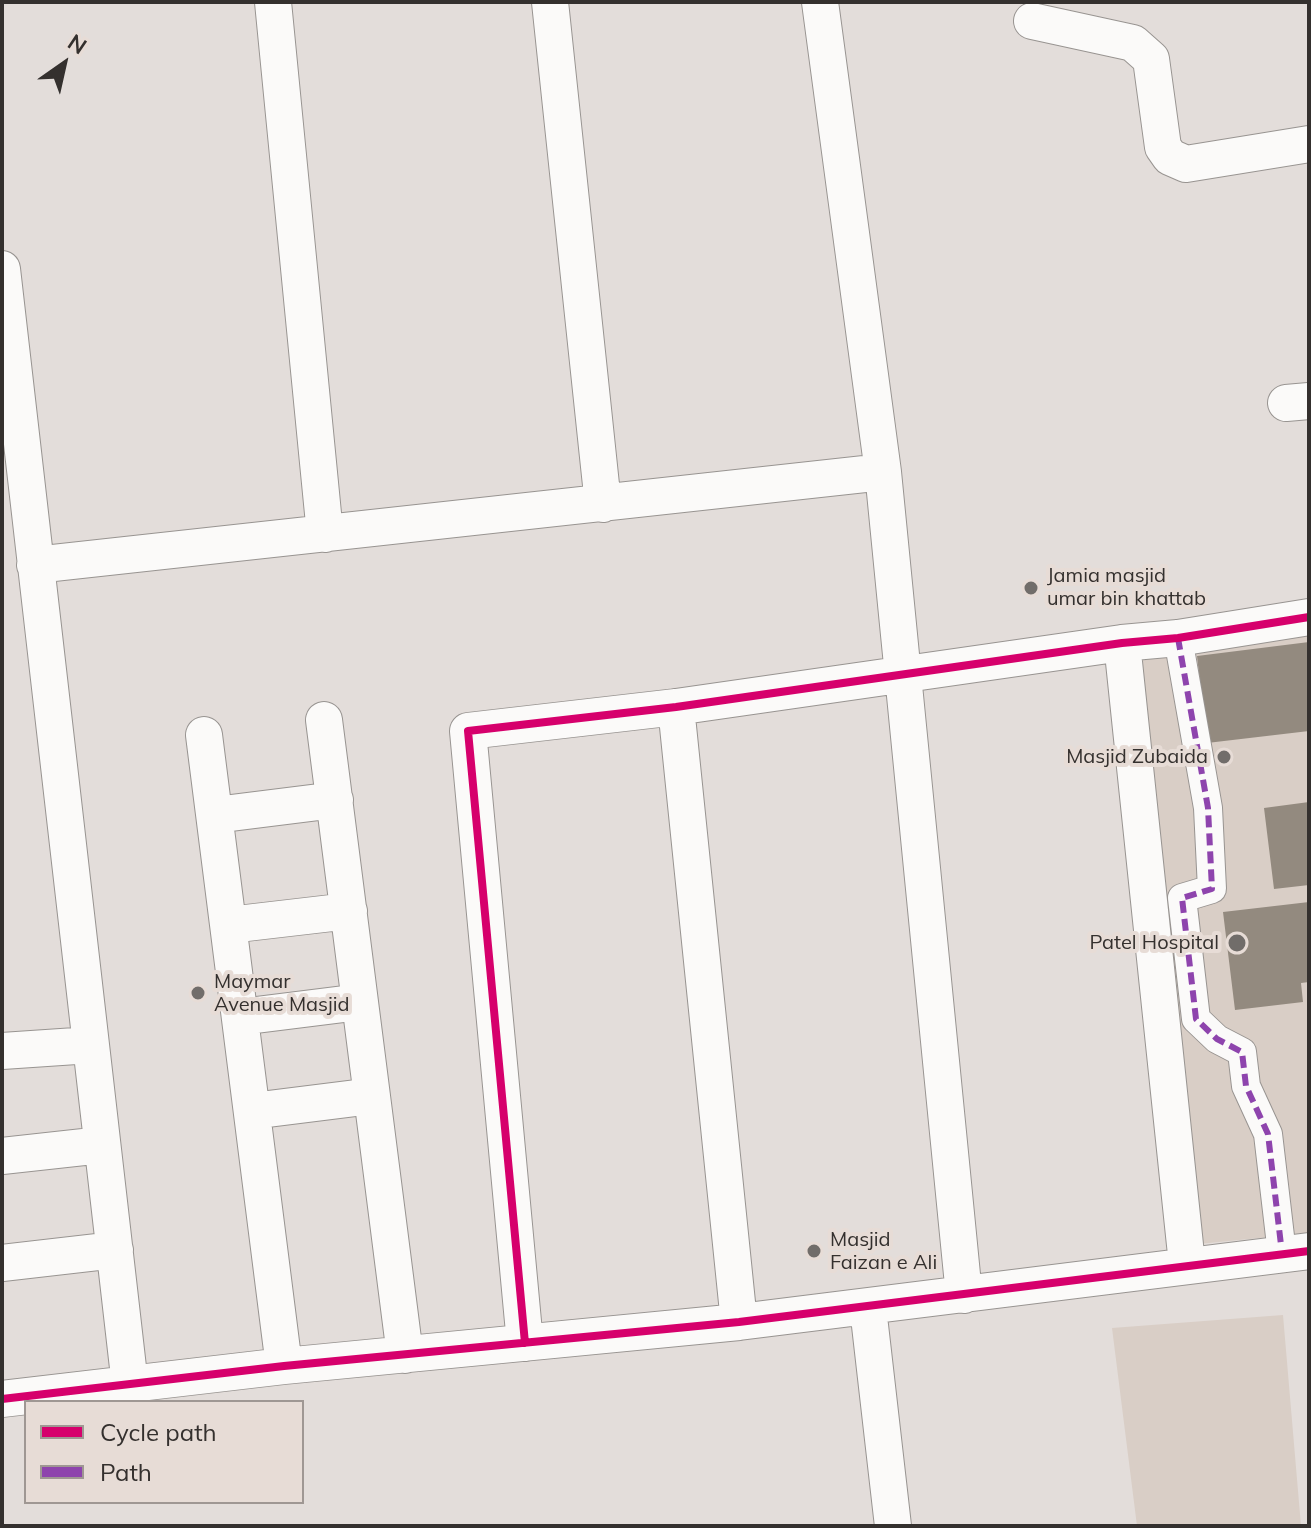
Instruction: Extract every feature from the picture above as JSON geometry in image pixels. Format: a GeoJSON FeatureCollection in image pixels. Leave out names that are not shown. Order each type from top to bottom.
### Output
{"type":"FeatureCollection","features":[{"type":"Feature","properties":{"kind":"street"},"geometry":{"type":"LineString","coordinates":[[273,2],[325,534]]}},
{"type":"Feature","properties":{"kind":"street"},"geometry":{"type":"LineString","coordinates":[[550,2],[603,504]]}},
{"type":"Feature","properties":{"kind":"street"},"geometry":{"type":"LineString","coordinates":[[820,2],[883,472],[964,1295]]}},
{"type":"Feature","properties":{"kind":"street"},"geometry":{"type":"LineString","coordinates":[[1032,21],[1133,43],[1144,50],[1151,59],[1163,147],[1170,157],[1186,164],[1309,144]]}},
{"type":"Feature","properties":{"kind":"street"},"geometry":{"type":"LineString","coordinates":[[2,269],[130,1385]]}},
{"type":"Feature","properties":{"kind":"street"},"geometry":{"type":"LineString","coordinates":[[35,565],[883,472]]}},
{"type":"Feature","properties":{"kind":"street"},"geometry":{"type":"LineString","coordinates":[[525,1343],[468,731],[676,707],[1309,617]]}},
{"type":"Feature","properties":{"kind":"street"},"geometry":{"type":"LineString","coordinates":[[2,1399],[284,1366],[868,1308],[1295,1248],[1268,1134],[1246,1086],[1242,1052],[1217,1039],[1196,1019],[1182,898],[1212,889],[1212,875],[1208,808],[1178,638]]}},
{"type":"Feature","properties":{"kind":"street"},"geometry":{"type":"LineString","coordinates":[[1122,643],[1187,1264]]}},
{"type":"Feature","properties":{"kind":"street"},"geometry":{"type":"LineString","coordinates":[[676,707],[739,1322]]}},
{"type":"Feature","properties":{"kind":"street"},"geometry":{"type":"LineString","coordinates":[[324,720],[405,1355]]}},
{"type":"Feature","properties":{"kind":"street"},"geometry":{"type":"LineString","coordinates":[[204,735],[284,1366]]}},
{"type":"Feature","properties":{"kind":"street"},"geometry":{"type":"LineString","coordinates":[[215,815],[335,800]]}},
{"type":"Feature","properties":{"kind":"street"},"geometry":{"type":"LineString","coordinates":[[229,925],[349,911]]}},
{"type":"Feature","properties":{"kind":"street"},"geometry":{"type":"LineString","coordinates":[[240,1017],[360,1002]]}},
{"type":"Feature","properties":{"kind":"street"},"geometry":{"type":"LineString","coordinates":[[2,1051],[91,1045]]}},
{"type":"Feature","properties":{"kind":"street"},"geometry":{"type":"LineString","coordinates":[[252,1111],[372,1096]]}},
{"type":"Feature","properties":{"kind":"street"},"geometry":{"type":"LineString","coordinates":[[2,1156],[102,1145]]}},
{"type":"Feature","properties":{"kind":"street"},"geometry":{"type":"LineString","coordinates":[[2,1263],[115,1250]]}},
{"type":"Feature","properties":{"kind":"street"},"geometry":{"type":"LineString","coordinates":[[868,1308],[893,1526]]}},
{"type":"Feature","properties":{"kind":"shaded area","name":"Patel Hospital"},"geometry":{"type":"Polygon","coordinates":[[[1309,634],[1309,1233],[1199,1244],[1133,653],[1309,634]]]}},
{"type":"Feature","properties":{"kind":"shaded area"},"geometry":{"type":"Polygon","coordinates":[[[1283,1315],[1301,1526],[1137,1526],[1112,1328],[1283,1315]]]}},
{"type":"Feature","properties":{"kind":"building"},"geometry":{"type":"Polygon","coordinates":[[[1309,642],[1309,731],[1207,743],[1197,656],[1309,642]]]}},
{"type":"Feature","properties":{"kind":"building"},"geometry":{"type":"Polygon","coordinates":[[[1309,802],[1309,885],[1274,889],[1264,808],[1309,802]]]}},
{"type":"Feature","properties":{"kind":"building"},"geometry":{"type":"Polygon","coordinates":[[[1309,902],[1309,982],[1301,983],[1303,1002],[1235,1010],[1223,912],[1309,902]]]}},
{"type":"Feature","properties":{"kind":"marked path"},"geometry":{"type":"LineString","coordinates":[[1178,638],[1208,808],[1212,889],[1182,898],[1196,1019],[1217,1039],[1242,1052],[1246,1086],[1268,1134],[1281,1245]]}},
{"type":"Feature","properties":{"kind":"cycle path"},"geometry":{"type":"LineString","coordinates":[[525,1343],[468,731],[676,707],[1309,617]]}},
{"type":"Feature","properties":{"kind":"cycle path"},"geometry":{"type":"LineString","coordinates":[[2,1399],[284,1366],[739,1322],[1309,1251]]}},
{"type":"Feature","properties":{"kind":"place","name":"Jamia masjid umar bin khattab"},"geometry":{"type":"Point","coordinates":[1031,588]}},
{"type":"Feature","properties":{"kind":"place","name":"Masjid Zubaida"},"geometry":{"type":"Point","coordinates":[1224,757]}},
{"type":"Feature","properties":{"kind":"place","name":"Patel Hospital"},"geometry":{"type":"Point","coordinates":[1237,943]}},
{"type":"Feature","properties":{"kind":"place","name":"Maymar Avenue Masjid"},"geometry":{"type":"Point","coordinates":[198,993]}},
{"type":"Feature","properties":{"kind":"place","name":"Masjid Faizan e Ali"},"geometry":{"type":"Point","coordinates":[814,1251]}}]}
